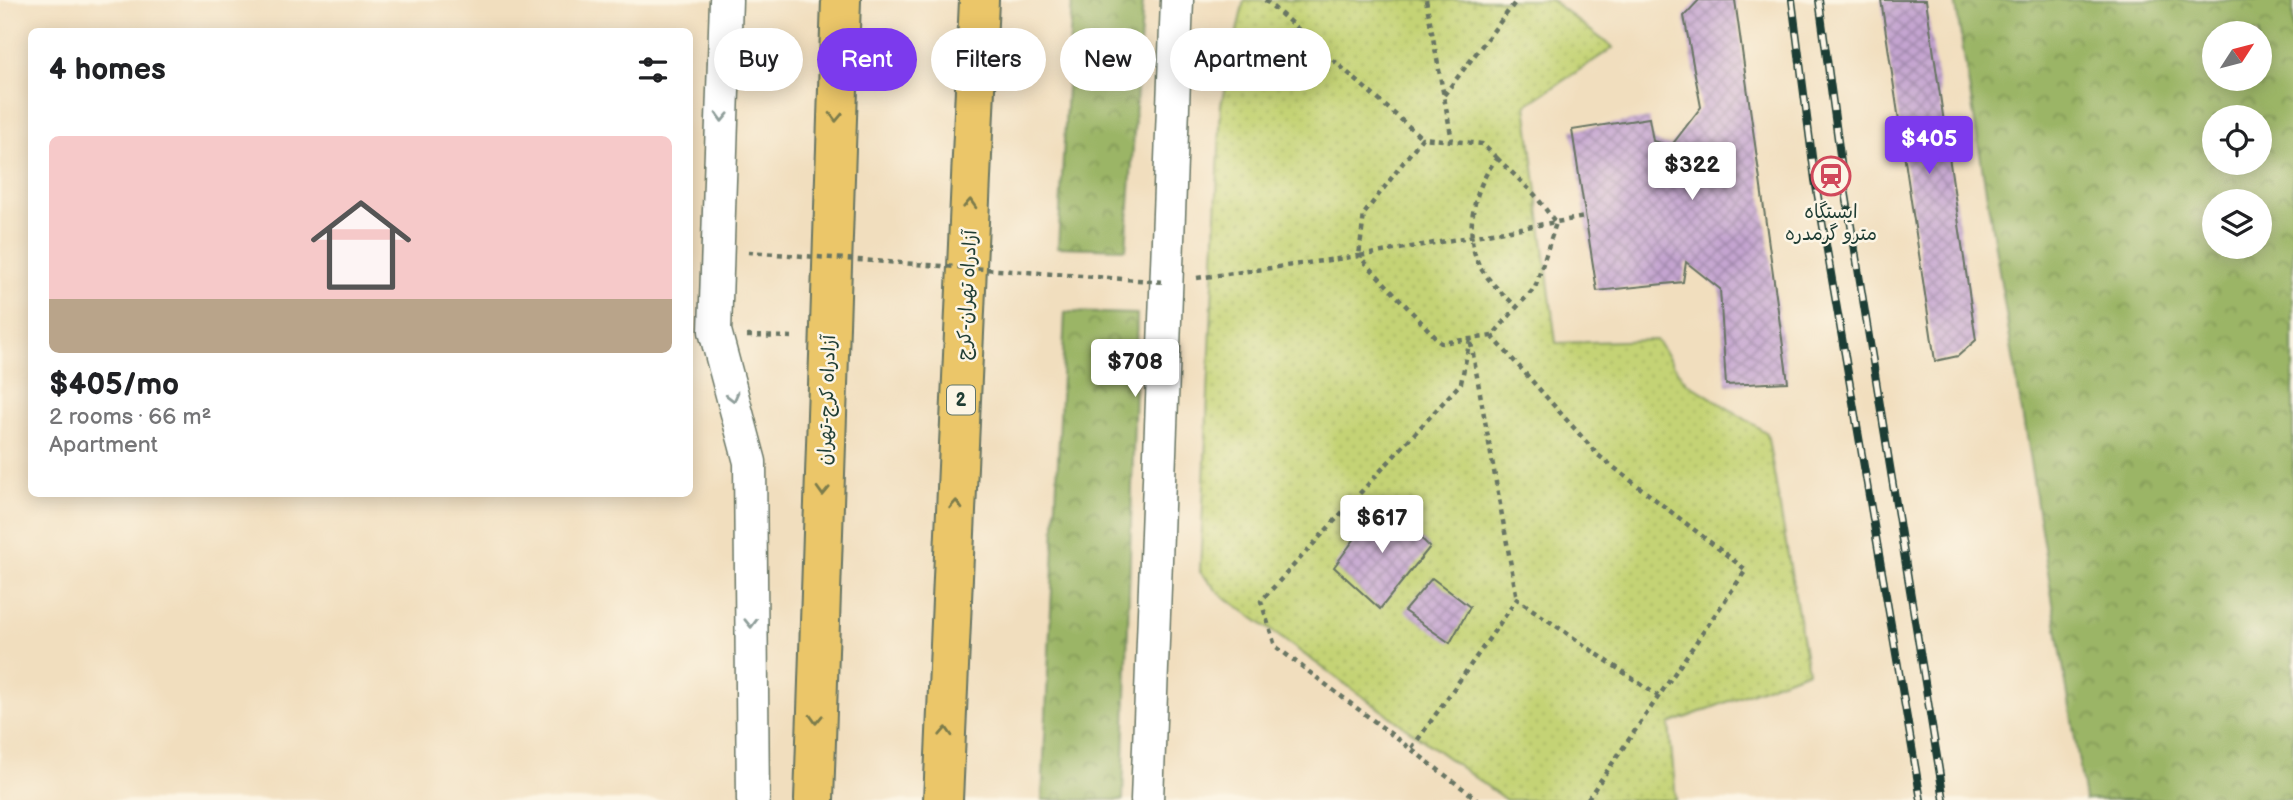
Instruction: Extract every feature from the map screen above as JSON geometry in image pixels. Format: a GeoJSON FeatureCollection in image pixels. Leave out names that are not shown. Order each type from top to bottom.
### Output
{"type":"FeatureCollection","features":[{"type":"Feature","properties":{"kind":"highway","name":"آزادراه کرج-تهران"},"geometry":{"type":"LineString","coordinates":[[814,800],[841,0]]}},
{"type":"Feature","properties":{"kind":"highway","name":"آزادراه تهران-کرج"},"geometry":{"type":"LineString","coordinates":[[943,800],[979,0]]}},
{"type":"Feature","properties":{"kind":"street"},"geometry":{"type":"LineString","coordinates":[[726,0],[715,331],[750,462],[753,800]]}},
{"type":"Feature","properties":{"kind":"street"},"geometry":{"type":"LineString","coordinates":[[1147,800],[1179,280],[1177,0]]}},
{"type":"Feature","properties":{"kind":"path"},"geometry":{"type":"LineString","coordinates":[[1265,0],[1422,138],[1482,144],[1535,195],[1556,223]]}},
{"type":"Feature","properties":{"kind":"path"},"geometry":{"type":"LineString","coordinates":[[1426,0],[1452,141]]}},
{"type":"Feature","properties":{"kind":"path"},"geometry":{"type":"LineString","coordinates":[[1444,95],[1517,0]]}},
{"type":"Feature","properties":{"kind":"path"},"geometry":{"type":"LineString","coordinates":[[1359,256],[1364,214],[1422,138]]}},
{"type":"Feature","properties":{"kind":"path"},"geometry":{"type":"LineString","coordinates":[[1497,159],[1482,177],[1473,209],[1474,237],[1479,265],[1517,307]]}},
{"type":"Feature","properties":{"kind":"path"},"geometry":{"type":"LineString","coordinates":[[748,252],[1179,280],[1359,256],[1586,217]]}},
{"type":"Feature","properties":{"kind":"path"},"geometry":{"type":"LineString","coordinates":[[1359,256],[1441,343],[1492,336],[1535,288],[1556,223]]}},
{"type":"Feature","properties":{"kind":"path"},"geometry":{"type":"LineString","coordinates":[[715,331],[744,336],[828,338]]}},
{"type":"Feature","properties":{"kind":"path"},"geometry":{"type":"LineString","coordinates":[[1492,336],[1598,455],[1746,570],[1587,800]]}},
{"type":"Feature","properties":{"kind":"path"},"geometry":{"type":"LineString","coordinates":[[1470,339],[1517,599],[1658,696]]}},
{"type":"Feature","properties":{"kind":"path"},"geometry":{"type":"LineString","coordinates":[[1470,339],[1461,383],[1261,601],[1275,646],[1478,800]]}},
{"type":"Feature","properties":{"kind":"path"},"geometry":{"type":"LineString","coordinates":[[1412,748],[1517,599]]}},
{"type":"Feature","properties":{"kind":"green space"},"geometry":{"type":"Polygon","coordinates":[[[1072,0],[1143,0],[1141,28],[1070,28],[1072,0]]]}},
{"type":"Feature","properties":{"kind":"green space"},"geometry":{"type":"Polygon","coordinates":[[[1244,0],[1551,0],[1613,48],[1526,105],[1556,343],[1656,340],[1685,381],[1767,433],[1808,671],[1669,724],[1676,800],[1506,800],[1219,593],[1200,572],[1221,105],[1224,91],[1331,91],[1331,28],[1238,28],[1244,0]]]}},
{"type":"Feature","properties":{"kind":"green space"},"geometry":{"type":"Polygon","coordinates":[[[1955,0],[2293,0],[2293,800],[2085,800],[1955,0]]]}},
{"type":"Feature","properties":{"kind":"green space"},"geometry":{"type":"Polygon","coordinates":[[[1067,91],[1137,91],[1126,249],[1058,247],[1067,91]]]}},
{"type":"Feature","properties":{"kind":"green space"},"geometry":{"type":"Polygon","coordinates":[[[1065,312],[1137,314],[1123,800],[1042,800],[1065,312]]]}},
{"type":"Feature","properties":{"kind":"building"},"geometry":{"type":"Polygon","coordinates":[[[1699,0],[1735,0],[1788,382],[1726,385],[1720,289],[1686,262],[1683,282],[1597,291],[1572,130],[1649,118],[1653,141],[1671,146],[1701,107],[1684,16],[1699,0]]]}},
{"type":"Feature","properties":{"kind":"building"},"geometry":{"type":"Polygon","coordinates":[[[1881,0],[1926,0],[1976,340],[1958,356],[1935,361],[1881,0]]]}},
{"type":"Feature","properties":{"kind":"building"},"geometry":{"type":"Polygon","coordinates":[[[1383,500],[1430,547],[1380,609],[1334,567],[1383,500]]]}},
{"type":"Feature","properties":{"kind":"building"},"geometry":{"type":"Polygon","coordinates":[[[1432,578],[1470,607],[1450,643],[1404,611],[1432,578]]]}},
{"type":"Feature","properties":{"kind":"railway"},"geometry":{"type":"LineString","coordinates":[[1792,0],[1815,180],[1921,800]]}},
{"type":"Feature","properties":{"kind":"railway"},"geometry":{"type":"LineString","coordinates":[[1819,0],[1842,170],[1944,800]]}},
{"type":"Feature","properties":{"kind":"place","name":"ایستگاه مترو گرمدره"},"geometry":{"type":"Point","coordinates":[1831,176]}}]}
